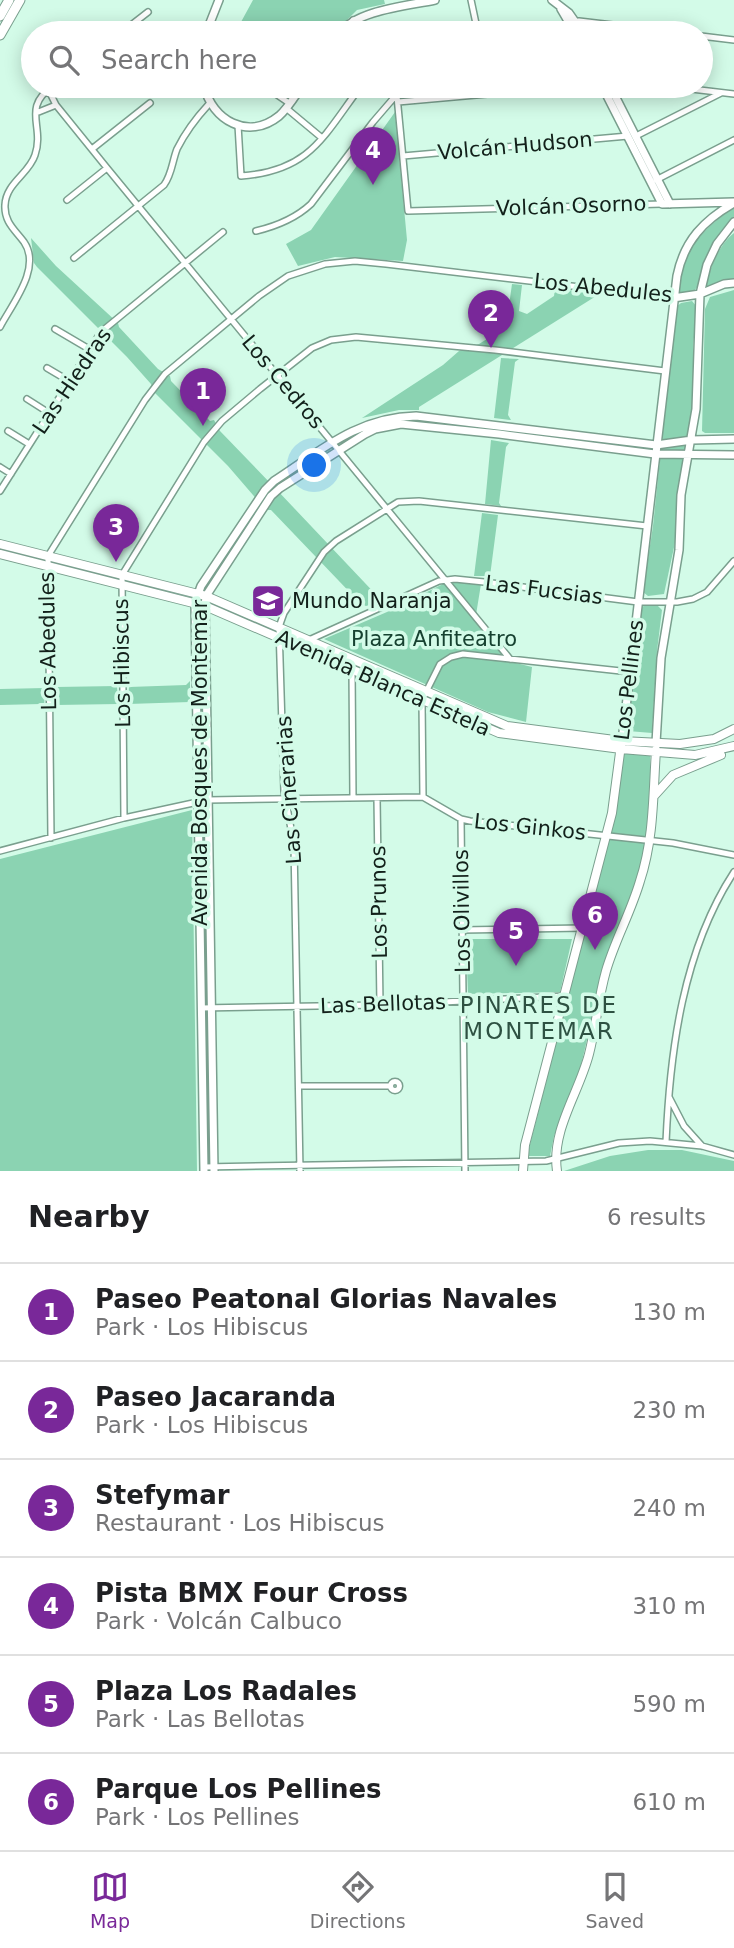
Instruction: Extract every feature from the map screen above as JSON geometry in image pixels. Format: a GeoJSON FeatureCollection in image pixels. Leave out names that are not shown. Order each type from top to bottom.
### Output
{"type":"FeatureCollection","features":[{"type":"Feature","properties":{"kind":"main road"},"geometry":{"type":"LineString","coordinates":[[0,16],[9,0]]}},
{"type":"Feature","properties":{"kind":"main road"},"geometry":{"type":"LineString","coordinates":[[0,35],[20,0]]}},
{"type":"Feature","properties":{"kind":"main road","name":"Avenida Blanca Estela"},"geometry":{"type":"LineString","coordinates":[[0,544],[121,584],[200,605],[488,729],[510,736],[656,748],[695,755],[733,747]]}},
{"type":"Feature","properties":{"kind":"main road","name":"Avenida Blanca Estela"},"geometry":{"type":"LineString","coordinates":[[0,554],[122,575],[202,595],[507,726],[621,745]]}},
{"type":"Feature","properties":{"kind":"main road","name":"Avenida Blanca Estela"},"geometry":{"type":"LineString","coordinates":[[656,748],[704,742],[734,729]]}},
{"type":"Feature","properties":{"kind":"main road","name":"Los Pellines"},"geometry":{"type":"LineString","coordinates":[[522,1166],[612,813],[621,745]]}},
{"type":"Feature","properties":{"kind":"main road"},"geometry":{"type":"LineString","coordinates":[[654,796],[673,775],[723,755],[733,747]]}},
{"type":"Feature","properties":{"kind":"main road","name":"Los Pellines"},"geometry":{"type":"LineString","coordinates":[[557,1171],[555,1160],[564,1119],[589,1054],[607,968],[641,880],[649,842],[656,748]]}},
{"type":"Feature","properties":{"kind":"street"},"geometry":{"type":"LineString","coordinates":[[211,21],[219,0]]}},
{"type":"Feature","properties":{"kind":"street"},"geometry":{"type":"LineString","coordinates":[[353,20],[435,0]]}},
{"type":"Feature","properties":{"kind":"street"},"geometry":{"type":"LineString","coordinates":[[471,0],[475,21]]}},
{"type":"Feature","properties":{"kind":"street"},"geometry":{"type":"LineString","coordinates":[[554,1],[571,21]]}},
{"type":"Feature","properties":{"kind":"street"},"geometry":{"type":"LineString","coordinates":[[136,21],[148,12]]}},
{"type":"Feature","properties":{"kind":"street"},"geometry":{"type":"LineString","coordinates":[[713,37],[734,40]]}},
{"type":"Feature","properties":{"kind":"street"},"geometry":{"type":"LineString","coordinates":[[713,92],[734,94]]}},
{"type":"Feature","properties":{"kind":"street"},"geometry":{"type":"LineString","coordinates":[[713,97],[721,93]]}},
{"type":"Feature","properties":{"kind":"street"},"geometry":{"type":"LineString","coordinates":[[0,327],[29,269],[27,249],[8,223],[5,208],[10,187],[29,167],[35,156],[39,98]]}},
{"type":"Feature","properties":{"kind":"street","name":"Los Cedros"},"geometry":{"type":"LineString","coordinates":[[54,98],[56,105],[107,168],[510,659]]}},
{"type":"Feature","properties":{"kind":"street"},"geometry":{"type":"LineString","coordinates":[[207,98],[209,104],[222,117],[238,125],[261,125],[277,117],[293,98]]}},
{"type":"Feature","properties":{"kind":"street"},"geometry":{"type":"LineString","coordinates":[[278,98],[322,138]]}},
{"type":"Feature","properties":{"kind":"street"},"geometry":{"type":"LineString","coordinates":[[238,125],[241,176],[265,173],[288,166],[307,155],[352,98]]}},
{"type":"Feature","properties":{"kind":"street"},"geometry":{"type":"LineString","coordinates":[[256,231],[286,220],[312,204],[394,98]]}},
{"type":"Feature","properties":{"kind":"street"},"geometry":{"type":"LineString","coordinates":[[398,98],[403,156]]}},
{"type":"Feature","properties":{"kind":"street"},"geometry":{"type":"LineString","coordinates":[[398,103],[443,98]]}},
{"type":"Feature","properties":{"kind":"street"},"geometry":{"type":"LineString","coordinates":[[609,98],[632,136]]}},
{"type":"Feature","properties":{"kind":"street"},"geometry":{"type":"LineString","coordinates":[[615,98],[666,204]]}},
{"type":"Feature","properties":{"kind":"street"},"geometry":{"type":"LineString","coordinates":[[632,136],[711,98]]}},
{"type":"Feature","properties":{"kind":"street"},"geometry":{"type":"LineString","coordinates":[[92,149],[150,103]]}},
{"type":"Feature","properties":{"kind":"street"},"geometry":{"type":"LineString","coordinates":[[74,258],[164,185],[170,176],[176,152],[183,139],[209,104]]}},
{"type":"Feature","properties":{"kind":"street"},"geometry":{"type":"LineString","coordinates":[[36,113],[56,105]]}},
{"type":"Feature","properties":{"kind":"street","name":"Volcán Hudson"},"geometry":{"type":"LineString","coordinates":[[403,156],[632,136]]}},
{"type":"Feature","properties":{"kind":"street"},"geometry":{"type":"LineString","coordinates":[[655,181],[734,140]]}},
{"type":"Feature","properties":{"kind":"street","name":"Volcán Osorno"},"geometry":{"type":"LineString","coordinates":[[403,156],[408,211],[734,203]]}},
{"type":"Feature","properties":{"kind":"street"},"geometry":{"type":"LineString","coordinates":[[67,200],[107,168]]}},
{"type":"Feature","properties":{"kind":"street","name":"Los Pellines"},"geometry":{"type":"LineString","coordinates":[[621,745],[673,298],[681,260],[692,238],[710,218],[734,203]]}},
{"type":"Feature","properties":{"kind":"street","name":"Los Pellines"},"geometry":{"type":"LineString","coordinates":[[656,748],[661,658],[679,551],[681,489],[690,454],[696,409],[700,294],[707,265],[717,244],[734,222]]}},
{"type":"Feature","properties":{"kind":"street","name":"Las Hiedras"},"geometry":{"type":"LineString","coordinates":[[0,491],[89,349],[109,325],[223,232]]}},
{"type":"Feature","properties":{"kind":"street","name":"Los Abedules"},"geometry":{"type":"LineString","coordinates":[[51,838],[48,561],[154,387],[231,318],[288,276],[316,266],[345,261],[673,298],[700,294],[724,284],[734,283]]}},
{"type":"Feature","properties":{"kind":"street"},"geometry":{"type":"LineString","coordinates":[[55,329],[89,349]]}},
{"type":"Feature","properties":{"kind":"street","name":"Los Hibiscus"},"geometry":{"type":"LineString","coordinates":[[124,818],[122,575],[212,432],[278,375],[318,346],[339,338],[356,337],[664,371]]}},
{"type":"Feature","properties":{"kind":"street"},"geometry":{"type":"LineString","coordinates":[[47,369],[69,381]]}},
{"type":"Feature","properties":{"kind":"street"},"geometry":{"type":"LineString","coordinates":[[27,399],[49,413]]}},
{"type":"Feature","properties":{"kind":"street","name":"Avenida Bosques de Montemar"},"geometry":{"type":"LineString","coordinates":[[204,1169],[198,801],[200,605],[202,595],[265,490],[274,481],[334,443],[378,420],[416,416],[656,445],[692,440],[734,439]]}},
{"type":"Feature","properties":{"kind":"street","name":"Avenida Bosques de Montemar"},"geometry":{"type":"LineString","coordinates":[[202,595],[271,496],[375,429],[401,424],[655,454],[734,455]]}},
{"type":"Feature","properties":{"kind":"street"},"geometry":{"type":"LineString","coordinates":[[8,431],[29,444]]}},
{"type":"Feature","properties":{"kind":"street"},"geometry":{"type":"LineString","coordinates":[[0,467],[11,474]]}},
{"type":"Feature","properties":{"kind":"street"},"geometry":{"type":"LineString","coordinates":[[279,628],[284,613],[324,552],[398,502],[411,500],[647,526]]}},
{"type":"Feature","properties":{"kind":"street","name":"Las Fucsias"},"geometry":{"type":"LineString","coordinates":[[309,640],[439,581],[484,582],[638,602],[670,603],[699,597],[707,592],[734,561]]}},
{"type":"Feature","properties":{"kind":"street","name":"Avenida Bosques de Montemar"},"geometry":{"type":"LineString","coordinates":[[200,605],[207,800],[214,1169]]}},
{"type":"Feature","properties":{"kind":"street","name":"Las Cinerarias"},"geometry":{"type":"LineString","coordinates":[[279,628],[285,799],[295,845],[300,1168]]}},
{"type":"Feature","properties":{"kind":"street"},"geometry":{"type":"LineString","coordinates":[[0,851],[198,801],[423,797],[422,700],[438,668],[451,657],[463,654],[630,672]]}},
{"type":"Feature","properties":{"kind":"street"},"geometry":{"type":"LineString","coordinates":[[353,798],[352,669],[355,660]]}},
{"type":"Feature","properties":{"kind":"street","name":"Los Ginkos"},"geometry":{"type":"LineString","coordinates":[[423,797],[461,819],[690,845],[734,855]]}},
{"type":"Feature","properties":{"kind":"street","name":"Los Prunos"},"geometry":{"type":"LineString","coordinates":[[377,798],[380,1005]]}},
{"type":"Feature","properties":{"kind":"street","name":"Los Olivillos"},"geometry":{"type":"LineString","coordinates":[[461,819],[465,1167]]}},
{"type":"Feature","properties":{"kind":"street"},"geometry":{"type":"LineString","coordinates":[[666,1142],[676,1036],[694,959],[711,912],[734,872]]}},
{"type":"Feature","properties":{"kind":"street"},"geometry":{"type":"LineString","coordinates":[[461,930],[583,928]]}},
{"type":"Feature","properties":{"kind":"street","name":"Las Bellotas"},"geometry":{"type":"LineString","coordinates":[[201,1008],[380,1005],[565,996]]}},
{"type":"Feature","properties":{"kind":"street"},"geometry":{"type":"LineString","coordinates":[[299,1086],[390,1086]]}},
{"type":"Feature","properties":{"kind":"street"},"geometry":{"type":"LineString","coordinates":[[669,1096],[680,1120],[702,1146]]}},
{"type":"Feature","properties":{"kind":"street"},"geometry":{"type":"LineString","coordinates":[[204,1169],[522,1166],[619,1143],[666,1142],[702,1146],[734,1155]]}},
{"type":"Feature","properties":{"kind":"green space"},"geometry":{"type":"Polygon","coordinates":[[[253,0],[384,0],[385,4],[357,10],[346,21],[242,21],[253,0]]]}},
{"type":"Feature","properties":{"kind":"green space"},"geometry":{"type":"Polygon","coordinates":[[[395,112],[407,240],[403,261],[335,257],[298,266],[286,244],[311,230],[395,112]]]}},
{"type":"Feature","properties":{"kind":"green space"},"geometry":{"type":"Polygon","coordinates":[[[734,207],[734,217],[708,253],[698,286],[694,291],[681,294],[678,290],[688,254],[705,231],[734,207]]]}},
{"type":"Feature","properties":{"kind":"green space"},"geometry":{"type":"Polygon","coordinates":[[[734,233],[734,281],[703,291],[719,252],[734,233]]]}},
{"type":"Feature","properties":{"kind":"green space"},"geometry":{"type":"Polygon","coordinates":[[[31,238],[56,266],[118,323],[158,369],[170,376],[171,381],[210,421],[214,420],[220,431],[273,486],[330,450],[332,452],[276,489],[382,601],[366,606],[361,604],[271,510],[266,510],[262,504],[208,587],[205,586],[259,502],[228,466],[154,392],[151,384],[127,357],[37,267],[34,263],[31,238]]]}},
{"type":"Feature","properties":{"kind":"green space"},"geometry":{"type":"Polygon","coordinates":[[[512,284],[522,285],[519,311],[527,314],[554,296],[555,289],[601,293],[419,407],[419,410],[399,410],[362,418],[443,365],[459,351],[479,344],[506,327],[512,284]]]}},
{"type":"Feature","properties":{"kind":"green space"},"geometry":{"type":"Polygon","coordinates":[[[734,290],[734,433],[705,433],[702,431],[705,309],[710,297],[734,290]]]}},
{"type":"Feature","properties":{"kind":"green space"},"geometry":{"type":"Polygon","coordinates":[[[692,301],[697,307],[693,347],[693,411],[678,486],[676,538],[664,594],[648,596],[643,592],[653,526],[676,307],[692,301]]]}},
{"type":"Feature","properties":{"kind":"green space"},"geometry":{"type":"Polygon","coordinates":[[[501,358],[519,359],[515,362],[508,415],[511,420],[494,418],[501,358]]]}},
{"type":"Feature","properties":{"kind":"green space"},"geometry":{"type":"Polygon","coordinates":[[[491,440],[509,443],[506,447],[499,503],[501,506],[485,504],[491,440]]]}},
{"type":"Feature","properties":{"kind":"green space"},"geometry":{"type":"Polygon","coordinates":[[[482,513],[498,515],[490,576],[474,576],[482,513]]]}},
{"type":"Feature","properties":{"kind":"green space","name":"Plaza Anfiteatro"},"geometry":{"type":"Polygon","coordinates":[[[458,580],[481,584],[475,621],[508,661],[532,667],[526,722],[488,712],[324,639],[443,584],[458,580]]]}},
{"type":"Feature","properties":{"kind":"green space"},"geometry":{"type":"Polygon","coordinates":[[[646,604],[656,604],[662,610],[652,733],[628,731],[640,609],[646,604]]]}},
{"type":"Feature","properties":{"kind":"green space"},"geometry":{"type":"Polygon","coordinates":[[[202,617],[211,1171],[207,1171],[199,618],[202,617]]]}},
{"type":"Feature","properties":{"kind":"green space"},"geometry":{"type":"Polygon","coordinates":[[[190,681],[190,702],[128,704],[129,687],[186,685],[190,681]]]}},
{"type":"Feature","properties":{"kind":"green space"},"geometry":{"type":"Polygon","coordinates":[[[117,686],[118,704],[56,705],[56,687],[117,686]]]}},
{"type":"Feature","properties":{"kind":"green space"},"geometry":{"type":"Polygon","coordinates":[[[45,688],[44,708],[41,704],[0,705],[0,689],[45,688]]]}},
{"type":"Feature","properties":{"kind":"green space"},"geometry":{"type":"Polygon","coordinates":[[[623,753],[650,756],[651,808],[641,866],[604,966],[579,1074],[554,1136],[550,1156],[527,1156],[608,842],[623,753]]]}},
{"type":"Feature","properties":{"kind":"green space"},"geometry":{"type":"Polygon","coordinates":[[[192,810],[197,1171],[0,1171],[0,859],[192,810]]]}},
{"type":"Feature","properties":{"kind":"green space"},"geometry":{"type":"Polygon","coordinates":[[[466,939],[572,939],[560,992],[468,994],[466,939]]]}},
{"type":"Feature","properties":{"kind":"green space"},"geometry":{"type":"Polygon","coordinates":[[[648,1150],[682,1150],[734,1161],[734,1171],[564,1171],[610,1156],[648,1150]]]}},
{"type":"Feature","properties":{"kind":"place","name":"Pista BMX Four Cross"},"geometry":{"type":"Point","coordinates":[373,185]}},
{"type":"Feature","properties":{"kind":"place","name":"Paseo Jacaranda"},"geometry":{"type":"Point","coordinates":[491,348]}},
{"type":"Feature","properties":{"kind":"place","name":"Paseo Peatonal Glorias Navales"},"geometry":{"type":"Point","coordinates":[203,426]}},
{"type":"Feature","properties":{"kind":"place","name":"Stefymar"},"geometry":{"type":"Point","coordinates":[116,562]}},
{"type":"Feature","properties":{"kind":"place","name":"Mundo Naranja"},"geometry":{"type":"Point","coordinates":[268,601]}},
{"type":"Feature","properties":{"kind":"place","name":"Parque Los Pellines"},"geometry":{"type":"Point","coordinates":[595,950]}},
{"type":"Feature","properties":{"kind":"place","name":"Plaza Los Radales"},"geometry":{"type":"Point","coordinates":[516,966]}},
{"type":"Feature","properties":{"kind":"district","name":"PINARES DE MONTEMAR"},"geometry":{"type":"Point","coordinates":[539,1018]}}]}
